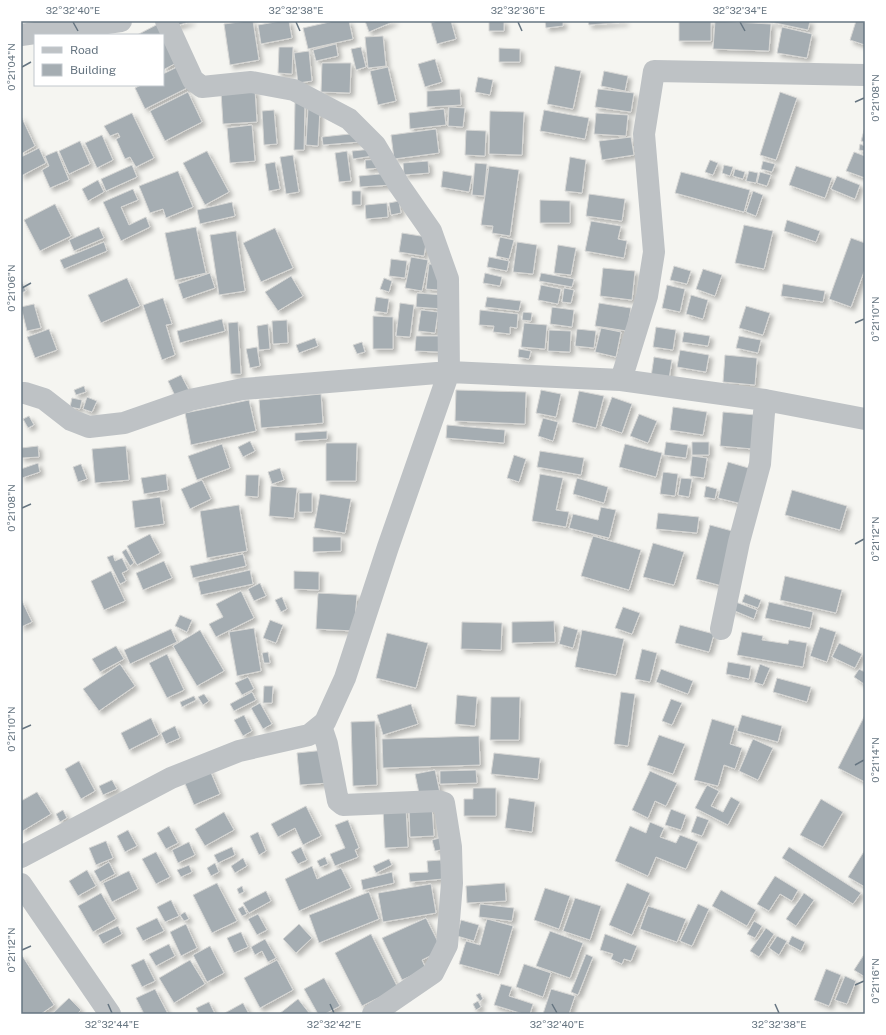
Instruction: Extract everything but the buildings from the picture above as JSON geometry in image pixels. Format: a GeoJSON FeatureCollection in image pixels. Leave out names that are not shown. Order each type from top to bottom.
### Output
{"type":"FeatureCollection","features":[{"type":"Feature","properties":{"kind":"street"},"geometry":{"type":"LineString","coordinates":[[23,30],[121,21]]}},
{"type":"Feature","properties":{"kind":"street"},"geometry":{"type":"LineString","coordinates":[[21,857],[171,778],[239,751],[309,735],[325,722],[345,678],[388,547],[449,372],[448,278],[432,231],[399,185],[375,145],[348,119],[294,90],[251,82],[202,87],[193,80],[166,21]]}},
{"type":"Feature","properties":{"kind":"street"},"geometry":{"type":"LineString","coordinates":[[621,380],[647,296],[654,252],[644,134],[654,71],[865,74]]}},
{"type":"Feature","properties":{"kind":"street"},"geometry":{"type":"LineString","coordinates":[[21,394],[25,393],[44,399],[71,420],[89,427],[124,423],[190,400],[244,389],[449,372],[621,380],[765,400],[865,419]]}},
{"type":"Feature","properties":{"kind":"street"},"geometry":{"type":"LineString","coordinates":[[721,629],[739,542],[760,464],[765,400]]}},
{"type":"Feature","properties":{"kind":"street"},"geometry":{"type":"LineString","coordinates":[[321,726],[327,744],[338,801],[343,805],[438,801],[444,803],[446,814],[451,847],[452,882],[447,945],[433,973],[373,1014]]}},
{"type":"Feature","properties":{"kind":"street"},"geometry":{"type":"LineString","coordinates":[[21,884],[110,1014]]}}]}
